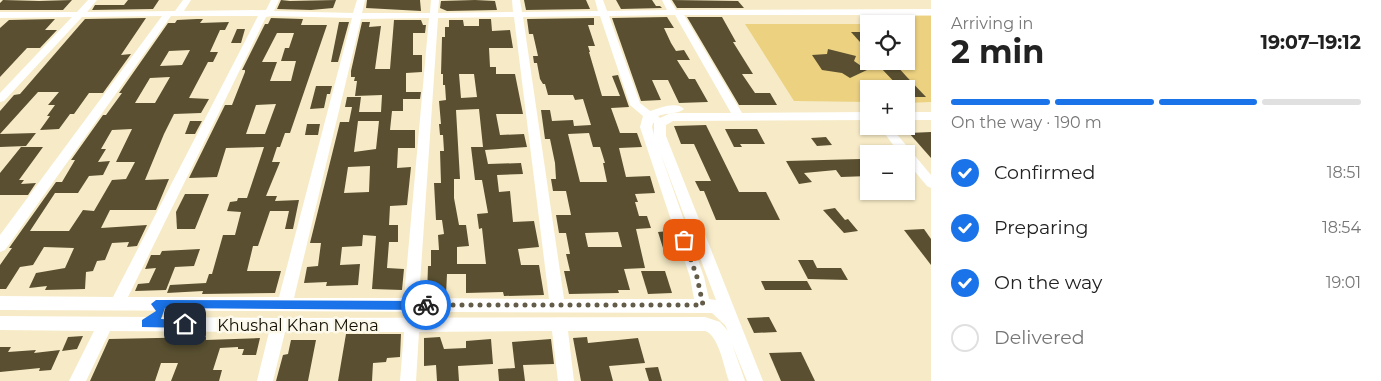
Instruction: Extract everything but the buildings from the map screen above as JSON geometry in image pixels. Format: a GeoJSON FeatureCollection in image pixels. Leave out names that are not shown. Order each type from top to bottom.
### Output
{"type":"FeatureCollection","features":[{"type":"Feature","properties":{"kind":"street"},"geometry":{"type":"LineString","coordinates":[[0,99],[94,0]]}},
{"type":"Feature","properties":{"kind":"street"},"geometry":{"type":"LineString","coordinates":[[0,246],[172,15],[187,0]]}},
{"type":"Feature","properties":{"kind":"street"},"geometry":{"type":"LineString","coordinates":[[117,304],[274,0]]}},
{"type":"Feature","properties":{"kind":"street"},"geometry":{"type":"LineString","coordinates":[[285,304],[361,0]]}},
{"type":"Feature","properties":{"kind":"street"},"geometry":{"type":"LineString","coordinates":[[411,305],[435,0]]}},
{"type":"Feature","properties":{"kind":"street"},"geometry":{"type":"LineString","coordinates":[[516,0],[557,305]]}},
{"type":"Feature","properties":{"kind":"street"},"geometry":{"type":"LineString","coordinates":[[599,0],[635,105],[660,122]]}},
{"type":"Feature","properties":{"kind":"street"},"geometry":{"type":"LineString","coordinates":[[666,0],[737,113]]}},
{"type":"Feature","properties":{"kind":"street"},"geometry":{"type":"LineString","coordinates":[[744,0],[752,12]]}},
{"type":"Feature","properties":{"kind":"street"},"geometry":{"type":"LineString","coordinates":[[0,24],[5,15],[266,14],[434,16],[931,12]]}},
{"type":"Feature","properties":{"kind":"street"},"geometry":{"type":"LineString","coordinates":[[649,115],[668,109],[737,113],[860,116]]}},
{"type":"Feature","properties":{"kind":"street"},"geometry":{"type":"LineString","coordinates":[[660,122],[671,117],[860,109]]}},
{"type":"Feature","properties":{"kind":"street"},"geometry":{"type":"LineString","coordinates":[[915,109],[931,109]]}},
{"type":"Feature","properties":{"kind":"street"},"geometry":{"type":"LineString","coordinates":[[649,115],[646,127],[697,277],[703,305]]}},
{"type":"Feature","properties":{"kind":"street"},"geometry":{"type":"LineString","coordinates":[[915,116],[931,116]]}},
{"type":"Feature","properties":{"kind":"street"},"geometry":{"type":"LineString","coordinates":[[660,122],[660,136],[755,381]]}},
{"type":"Feature","properties":{"kind":"street"},"geometry":{"type":"LineString","coordinates":[[891,135],[931,183]]}},
{"type":"Feature","properties":{"kind":"street"},"geometry":{"type":"LineString","coordinates":[[0,304],[703,305],[715,306],[731,320]]}},
{"type":"Feature","properties":{"kind":"street"},"geometry":{"type":"LineString","coordinates":[[146,324],[160,313],[161,309],[156,304]]}},
{"type":"Feature","properties":{"kind":"street"},"geometry":{"type":"LineString","coordinates":[[224,325],[212,320],[212,315],[216,310],[228,305]]}},
{"type":"Feature","properties":{"kind":"street"},"geometry":{"type":"LineString","coordinates":[[78,381],[106,323]]}},
{"type":"Feature","properties":{"kind":"street","name":"Khushal Khan Mena"},"geometry":{"type":"LineString","coordinates":[[0,324],[106,323],[279,326],[559,323],[706,324],[715,327],[722,336],[737,381]]}},
{"type":"Feature","properties":{"kind":"street"},"geometry":{"type":"LineString","coordinates":[[559,323],[566,381]]}},
{"type":"Feature","properties":{"kind":"street"},"geometry":{"type":"LineString","coordinates":[[408,381],[412,324]]}},
{"type":"Feature","properties":{"kind":"street"},"geometry":{"type":"LineString","coordinates":[[265,381],[279,326]]}},
{"type":"Feature","properties":{"kind":"shaded area"},"geometry":{"type":"Polygon","coordinates":[[[915,16],[931,16],[931,102],[915,103],[915,80],[860,80],[860,102],[794,101],[745,24],[860,24],[860,70],[915,70],[915,16]]]}},
{"type":"Feature","properties":{"kind":"way so far"},"geometry":{"type":"LineString","coordinates":[[426,305],[703,305],[697,277],[684,240]]}},
{"type":"Feature","properties":{"kind":"route"},"geometry":{"type":"LineString","coordinates":[[185,324],[146,324],[158,317],[160,313],[161,309],[156,304],[426,305]]}}]}
